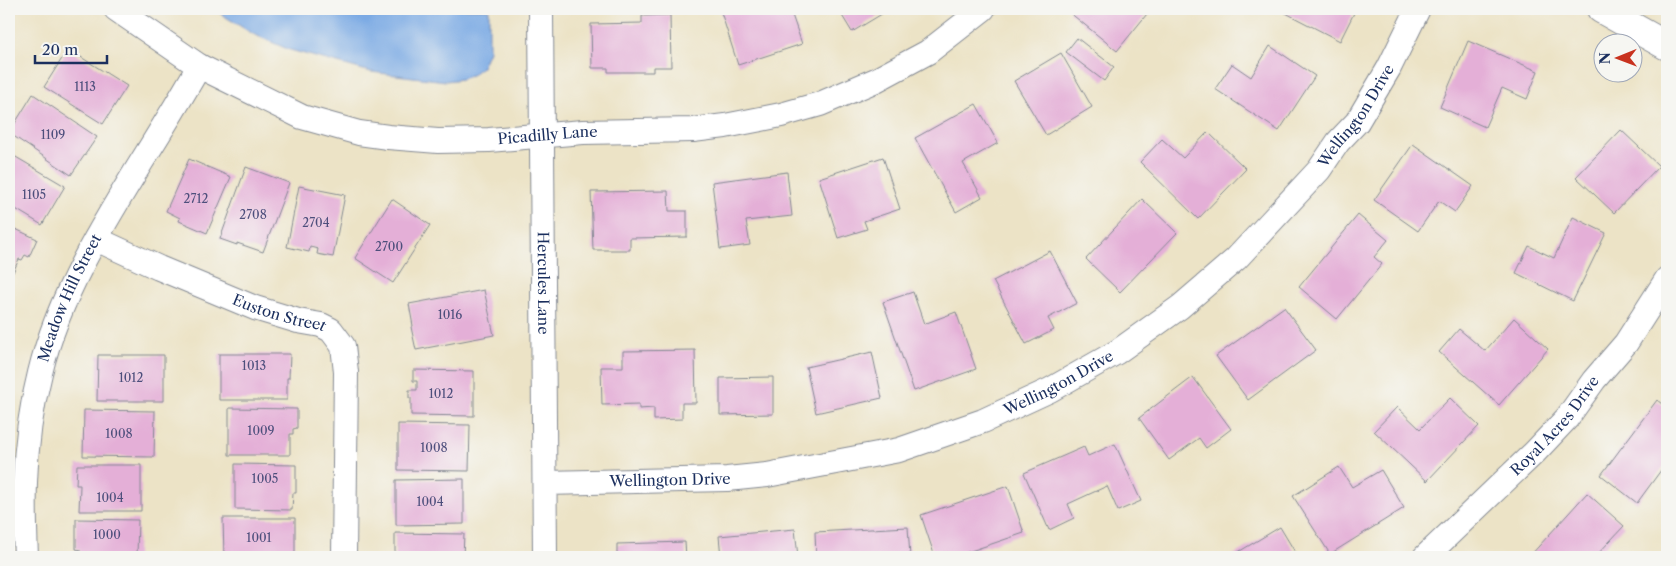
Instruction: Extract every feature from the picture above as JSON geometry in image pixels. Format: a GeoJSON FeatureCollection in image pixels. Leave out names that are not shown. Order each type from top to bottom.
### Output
{"type":"FeatureCollection","features":[{"type":"Feature","properties":{"kind":"main road"},"geometry":{"type":"LineString","coordinates":[[1601,9],[1667,46]]}},
{"type":"Feature","properties":{"kind":"street","name":"Picadilly Lane"},"geometry":{"type":"LineString","coordinates":[[116,9],[200,66],[302,118],[359,133],[438,141],[489,140],[583,132],[693,130],[781,115],[820,104],[876,80],[928,52],[983,9]]}},
{"type":"Feature","properties":{"kind":"street","name":"Hercules Lane"},"geometry":{"type":"LineString","coordinates":[[541,9],[545,557]]}},
{"type":"Feature","properties":{"kind":"street","name":"Wellington Drive"},"geometry":{"type":"LineString","coordinates":[[545,483],[727,480],[767,475],[898,450],[982,421],[1050,390],[1125,346],[1180,307],[1236,259],[1318,170],[1338,142],[1357,122],[1389,68],[1418,9]]}},
{"type":"Feature","properties":{"kind":"street","name":"Meadow Hill Street"},"geometry":{"type":"LineString","coordinates":[[26,557],[24,482],[31,418],[40,372],[53,331],[72,285],[96,239],[200,66]]}},
{"type":"Feature","properties":{"kind":"street","name":"Euston Street"},"geometry":{"type":"LineString","coordinates":[[96,239],[167,272],[255,308],[298,321],[321,325],[331,330],[343,346],[346,372],[344,557]]}},
{"type":"Feature","properties":{"kind":"street","name":"Royal Acres Drive"},"geometry":{"type":"LineString","coordinates":[[1425,557],[1535,452],[1567,418],[1594,380],[1626,343],[1667,278]]}},
{"type":"Feature","properties":{"kind":"water"},"geometry":{"type":"Polygon","coordinates":[[[213,9],[489,9],[489,51],[482,67],[462,79],[446,81],[371,72],[290,50],[253,34],[213,9]]]}},
{"type":"Feature","properties":{"kind":"building"},"geometry":{"type":"Polygon","coordinates":[[[720,9],[790,9],[802,44],[738,65],[720,9]]]}},
{"type":"Feature","properties":{"kind":"building"},"geometry":{"type":"Polygon","coordinates":[[[838,9],[890,9],[852,32],[838,9]]]}},
{"type":"Feature","properties":{"kind":"building"},"geometry":{"type":"Polygon","coordinates":[[[1072,9],[1151,9],[1117,51],[1069,12],[1072,9]]]}},
{"type":"Feature","properties":{"kind":"building"},"geometry":{"type":"Polygon","coordinates":[[[1278,9],[1356,9],[1340,41],[1278,9]]]}},
{"type":"Feature","properties":{"kind":"building"},"geometry":{"type":"Polygon","coordinates":[[[670,15],[671,67],[653,67],[653,72],[608,72],[608,68],[592,68],[591,24],[642,23],[642,16],[670,15]]]}},
{"type":"Feature","properties":{"kind":"building"},"geometry":{"type":"Polygon","coordinates":[[[1077,38],[1114,67],[1104,81],[1066,52],[1077,38]]]}},
{"type":"Feature","properties":{"kind":"building"},"geometry":{"type":"Polygon","coordinates":[[[1468,41],[1538,71],[1527,99],[1502,88],[1485,127],[1440,107],[1468,41]]]}},
{"type":"Feature","properties":{"kind":"building"},"geometry":{"type":"Polygon","coordinates":[[[1270,46],[1315,76],[1279,131],[1215,89],[1232,64],[1251,77],[1270,46]]]}},
{"type":"Feature","properties":{"kind":"building"},"geometry":{"type":"Polygon","coordinates":[[[68,49],[127,86],[103,124],[44,87],[68,49]]]}},
{"type":"Feature","properties":{"kind":"building"},"geometry":{"type":"Polygon","coordinates":[[[1061,53],[1092,107],[1046,135],[1014,81],[1061,53]]]}},
{"type":"Feature","properties":{"kind":"building"},"geometry":{"type":"Polygon","coordinates":[[[33,94],[97,137],[71,175],[9,133],[33,94]]]}},
{"type":"Feature","properties":{"kind":"building"},"geometry":{"type":"Polygon","coordinates":[[[976,104],[998,143],[963,163],[982,197],[956,212],[915,138],[976,104]]]}},
{"type":"Feature","properties":{"kind":"building"},"geometry":{"type":"Polygon","coordinates":[[[1621,130],[1659,166],[1614,213],[1576,177],[1621,130]]]}},
{"type":"Feature","properties":{"kind":"building"},"geometry":{"type":"Polygon","coordinates":[[[1208,132],[1246,169],[1198,219],[1140,162],[1162,139],[1183,158],[1208,132]]]}},
{"type":"Feature","properties":{"kind":"building"},"geometry":{"type":"Polygon","coordinates":[[[1413,144],[1473,186],[1455,212],[1439,201],[1418,231],[1374,200],[1413,144]]]}},
{"type":"Feature","properties":{"kind":"building"},"geometry":{"type":"Polygon","coordinates":[[[9,153],[65,186],[42,225],[9,205],[9,153]]]}},
{"type":"Feature","properties":{"kind":"building"},"geometry":{"type":"Polygon","coordinates":[[[883,157],[900,209],[864,221],[867,229],[838,238],[819,178],[883,157]]]}},
{"type":"Feature","properties":{"kind":"building"},"geometry":{"type":"Polygon","coordinates":[[[189,159],[231,177],[207,233],[179,221],[180,218],[166,211],[189,159]]]}},
{"type":"Feature","properties":{"kind":"building"},"geometry":{"type":"Polygon","coordinates":[[[246,167],[289,183],[263,252],[220,239],[246,167]]]}},
{"type":"Feature","properties":{"kind":"building"},"geometry":{"type":"Polygon","coordinates":[[[787,172],[792,216],[746,221],[750,245],[720,249],[712,182],[787,172]]]}},
{"type":"Feature","properties":{"kind":"building"},"geometry":{"type":"Polygon","coordinates":[[[299,186],[345,195],[333,257],[317,254],[318,249],[310,247],[309,252],[287,247],[299,186]]]}},
{"type":"Feature","properties":{"kind":"building"},"geometry":{"type":"Polygon","coordinates":[[[668,191],[669,211],[687,211],[687,237],[630,238],[630,250],[593,250],[591,192],[668,191]]]}},
{"type":"Feature","properties":{"kind":"building"},"geometry":{"type":"Polygon","coordinates":[[[392,199],[430,225],[393,283],[355,258],[392,199]]]}},
{"type":"Feature","properties":{"kind":"building"},"geometry":{"type":"Polygon","coordinates":[[[1142,199],[1177,233],[1120,292],[1086,259],[1142,199]]]}},
{"type":"Feature","properties":{"kind":"building"},"geometry":{"type":"Polygon","coordinates":[[[1358,215],[1388,240],[1374,257],[1382,264],[1337,319],[1299,287],[1358,215]]]}},
{"type":"Feature","properties":{"kind":"building"},"geometry":{"type":"Polygon","coordinates":[[[1573,217],[1606,233],[1573,301],[1516,273],[1529,246],[1554,258],[1573,217]]]}},
{"type":"Feature","properties":{"kind":"building"},"geometry":{"type":"Polygon","coordinates":[[[9,226],[37,239],[29,257],[25,255],[22,260],[19,259],[10,279],[9,279],[9,226]]]}},
{"type":"Feature","properties":{"kind":"building"},"geometry":{"type":"Polygon","coordinates":[[[1050,251],[1077,303],[1048,318],[1054,330],[1026,344],[993,281],[1050,251]]]}},
{"type":"Feature","properties":{"kind":"building"},"geometry":{"type":"Polygon","coordinates":[[[484,290],[494,335],[416,350],[409,304],[484,290]]]}},
{"type":"Feature","properties":{"kind":"building"},"geometry":{"type":"Polygon","coordinates":[[[913,292],[924,324],[956,312],[976,369],[914,391],[883,302],[913,292]]]}},
{"type":"Feature","properties":{"kind":"building"},"geometry":{"type":"Polygon","coordinates":[[[1284,307],[1316,350],[1248,400],[1216,356],[1284,307]]]}},
{"type":"Feature","properties":{"kind":"building"},"geometry":{"type":"Polygon","coordinates":[[[1514,318],[1548,349],[1499,405],[1439,352],[1459,329],[1485,351],[1514,318]]]}},
{"type":"Feature","properties":{"kind":"building"},"geometry":{"type":"Polygon","coordinates":[[[695,350],[696,403],[682,403],[682,419],[654,420],[654,408],[639,409],[639,404],[602,405],[601,367],[623,367],[623,351],[695,350]]]}},
{"type":"Feature","properties":{"kind":"building"},"geometry":{"type":"Polygon","coordinates":[[[872,352],[882,398],[816,413],[806,367],[872,352]]]}},
{"type":"Feature","properties":{"kind":"building"},"geometry":{"type":"Polygon","coordinates":[[[219,354],[290,354],[287,400],[219,400],[219,354]]]}},
{"type":"Feature","properties":{"kind":"building"},"geometry":{"type":"Polygon","coordinates":[[[98,355],[164,355],[164,401],[97,401],[98,355]]]}},
{"type":"Feature","properties":{"kind":"building"},"geometry":{"type":"Polygon","coordinates":[[[413,370],[474,371],[474,416],[411,415],[409,390],[417,390],[417,381],[413,381],[413,370]]]}},
{"type":"Feature","properties":{"kind":"building"},"geometry":{"type":"Polygon","coordinates":[[[773,377],[773,414],[720,415],[720,378],[773,377]]]}},
{"type":"Feature","properties":{"kind":"building"},"geometry":{"type":"Polygon","coordinates":[[[1193,377],[1231,429],[1206,448],[1199,438],[1169,460],[1139,418],[1193,377]]]}},
{"type":"Feature","properties":{"kind":"building"},"geometry":{"type":"Polygon","coordinates":[[[1450,398],[1479,426],[1427,481],[1374,431],[1397,407],[1420,429],[1450,398]]]}},
{"type":"Feature","properties":{"kind":"building"},"geometry":{"type":"Polygon","coordinates":[[[1657,400],[1667,408],[1667,462],[1637,503],[1601,475],[1657,400]]]}},
{"type":"Feature","properties":{"kind":"building"},"geometry":{"type":"Polygon","coordinates":[[[229,408],[297,409],[297,428],[293,429],[293,434],[290,434],[290,455],[229,455],[229,408]]]}},
{"type":"Feature","properties":{"kind":"building"},"geometry":{"type":"Polygon","coordinates":[[[84,410],[155,411],[154,457],[83,456],[84,410]]]}},
{"type":"Feature","properties":{"kind":"building"},"geometry":{"type":"Polygon","coordinates":[[[398,424],[470,425],[469,471],[398,470],[398,424]]]}},
{"type":"Feature","properties":{"kind":"building"},"geometry":{"type":"Polygon","coordinates":[[[1115,444],[1141,501],[1118,511],[1107,486],[1068,504],[1074,518],[1049,530],[1024,473],[1084,447],[1088,456],[1115,444]]]}},
{"type":"Feature","properties":{"kind":"building"},"geometry":{"type":"Polygon","coordinates":[[[235,464],[296,465],[296,493],[293,493],[292,510],[235,509],[235,464]]]}},
{"type":"Feature","properties":{"kind":"building"},"geometry":{"type":"Polygon","coordinates":[[[77,465],[141,465],[141,511],[79,511],[80,485],[76,485],[77,465]]]}},
{"type":"Feature","properties":{"kind":"building"},"geometry":{"type":"Polygon","coordinates":[[[1339,467],[1352,487],[1381,470],[1404,508],[1330,554],[1293,496],[1339,467]]]}},
{"type":"Feature","properties":{"kind":"building"},"geometry":{"type":"Polygon","coordinates":[[[464,479],[464,524],[396,525],[396,480],[464,479]]]}},
{"type":"Feature","properties":{"kind":"building"},"geometry":{"type":"Polygon","coordinates":[[[1008,486],[1024,533],[953,557],[935,557],[921,515],[1008,486]]]}},
{"type":"Feature","properties":{"kind":"building"},"geometry":{"type":"Polygon","coordinates":[[[1587,493],[1624,526],[1595,557],[1529,557],[1587,493]]]}},
{"type":"Feature","properties":{"kind":"building"},"geometry":{"type":"Polygon","coordinates":[[[223,518],[295,518],[295,557],[224,557],[223,518]]]}},
{"type":"Feature","properties":{"kind":"building"},"geometry":{"type":"Polygon","coordinates":[[[76,519],[138,520],[137,557],[80,557],[80,550],[76,549],[76,519]]]}},
{"type":"Feature","properties":{"kind":"building"},"geometry":{"type":"Polygon","coordinates":[[[908,527],[910,557],[816,557],[815,532],[908,527]]]}},
{"type":"Feature","properties":{"kind":"building"},"geometry":{"type":"Polygon","coordinates":[[[1280,527],[1298,557],[1230,557],[1280,527]]]}},
{"type":"Feature","properties":{"kind":"building"},"geometry":{"type":"Polygon","coordinates":[[[795,529],[798,557],[721,557],[719,536],[795,529]]]}},
{"type":"Feature","properties":{"kind":"building"},"geometry":{"type":"Polygon","coordinates":[[[395,533],[464,534],[463,557],[395,557],[395,533]]]}},
{"type":"Feature","properties":{"kind":"building"},"geometry":{"type":"Polygon","coordinates":[[[685,542],[686,557],[617,557],[617,544],[685,542]]]}}]}
